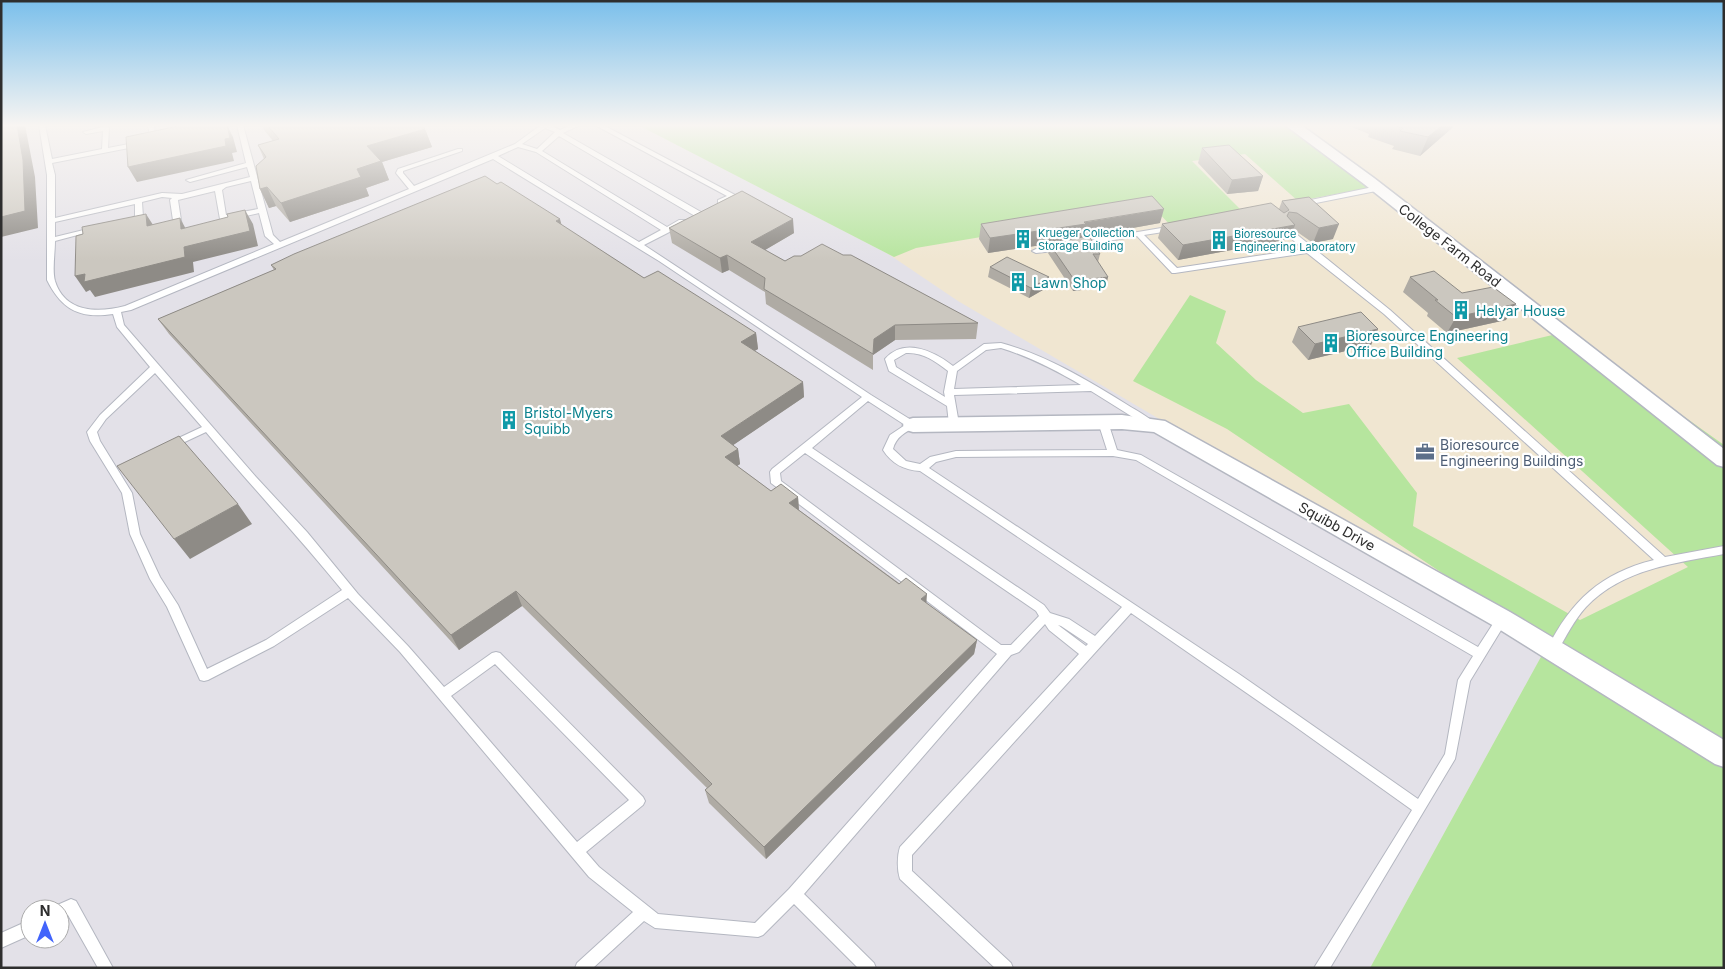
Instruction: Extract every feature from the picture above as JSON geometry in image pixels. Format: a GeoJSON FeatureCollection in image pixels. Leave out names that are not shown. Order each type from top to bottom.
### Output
{"type":"FeatureCollection","features":[{"type":"Feature","properties":{"kind":"street","name":"College Farm Road"},"geometry":{"type":"LineString","coordinates":[[1354,170],[1724,460]]}},
{"type":"Feature","properties":{"kind":"street","name":"Squibb Drive"},"geometry":{"type":"LineString","coordinates":[[913,425],[952,414],[1150,424],[1173,434],[1553,648],[1724,755]]}},
{"type":"Feature","properties":{"kind":"lane"},"geometry":{"type":"LineString","coordinates":[[50,170],[51,280],[56,293],[65,303],[73,309],[87,312],[117,311],[460,170]]}},
{"type":"Feature","properties":{"kind":"lane"},"geometry":{"type":"LineString","coordinates":[[190,180],[227,170]]}},
{"type":"Feature","properties":{"kind":"lane"},"geometry":{"type":"LineString","coordinates":[[252,170],[269,236],[279,245]]}},
{"type":"Feature","properties":{"kind":"lane"},"geometry":{"type":"LineString","coordinates":[[400,170],[399,172],[413,190]]}},
{"type":"Feature","properties":{"kind":"lane"},"geometry":{"type":"LineString","coordinates":[[516,170],[638,245],[913,425]]}},
{"type":"Feature","properties":{"kind":"lane"},"geometry":{"type":"LineString","coordinates":[[569,170],[667,230]]}},
{"type":"Feature","properties":{"kind":"lane"},"geometry":{"type":"LineString","coordinates":[[624,170],[698,214]]}},
{"type":"Feature","properties":{"kind":"lane"},"geometry":{"type":"LineString","coordinates":[[684,170],[733,196],[716,205]]}},
{"type":"Feature","properties":{"kind":"lane"},"geometry":{"type":"LineString","coordinates":[[51,221],[138,200],[162,195],[180,196],[254,178]]}},
{"type":"Feature","properties":{"kind":"lane"},"geometry":{"type":"LineString","coordinates":[[221,187],[218,189],[223,217],[228,218],[262,210]]}},
{"type":"Feature","properties":{"kind":"lane"},"geometry":{"type":"LineString","coordinates":[[1292,206],[1378,188]]}},
{"type":"Feature","properties":{"kind":"lane"},"geometry":{"type":"LineString","coordinates":[[178,227],[174,200],[180,196]]}},
{"type":"Feature","properties":{"kind":"lane"},"geometry":{"type":"LineString","coordinates":[[117,224],[139,217],[138,200]]}},
{"type":"Feature","properties":{"kind":"lane"},"geometry":{"type":"LineString","coordinates":[[638,245],[707,209]]}},
{"type":"Feature","properties":{"kind":"lane"},"geometry":{"type":"LineString","coordinates":[[51,240],[108,226]]}},
{"type":"Feature","properties":{"kind":"lane"},"geometry":{"type":"LineString","coordinates":[[1074,245],[1183,227]]}},
{"type":"Feature","properties":{"kind":"lane"},"geometry":{"type":"LineString","coordinates":[[1287,232],[1387,312],[1662,562]]}},
{"type":"Feature","properties":{"kind":"lane"},"geometry":{"type":"LineString","coordinates":[[1139,234],[1175,271],[1309,250]]}},
{"type":"Feature","properties":{"kind":"lane"},"geometry":{"type":"LineString","coordinates":[[1036,252],[1064,247]]}},
{"type":"Feature","properties":{"kind":"lane"},"geometry":{"type":"LineString","coordinates":[[117,311],[120,325],[207,428],[303,535],[350,591],[444,694],[594,872],[655,921],[758,930],[794,894],[1007,651]]}},
{"type":"Feature","properties":{"kind":"lane"},"geometry":{"type":"LineString","coordinates":[[952,414],[949,392],[952,370],[988,345],[1007,346],[1069,373],[1150,424]]}},
{"type":"Feature","properties":{"kind":"lane"},"geometry":{"type":"LineString","coordinates":[[952,370],[937,357],[921,351],[907,350],[895,353],[889,359],[892,370],[952,414]]}},
{"type":"Feature","properties":{"kind":"lane"},"geometry":{"type":"LineString","coordinates":[[156,367],[103,417],[92,432],[95,441],[118,470],[127,493],[135,534],[155,579],[172,605],[204,676],[270,643],[350,591]]}},
{"type":"Feature","properties":{"kind":"lane"},"geometry":{"type":"LineString","coordinates":[[949,392],[1094,388]]}},
{"type":"Feature","properties":{"kind":"lane"},"geometry":{"type":"LineString","coordinates":[[868,397],[775,472],[776,483],[998,648],[1007,651],[1016,649],[1046,616]]}},
{"type":"Feature","properties":{"kind":"lane"},"geometry":{"type":"LineString","coordinates":[[1103,422],[1113,452]]}},
{"type":"Feature","properties":{"kind":"lane"},"geometry":{"type":"LineString","coordinates":[[913,425],[898,432],[890,440],[888,450],[896,460],[906,467],[922,468],[1094,582],[1194,649],[1420,808]]}},
{"type":"Feature","properties":{"kind":"lane"},"geometry":{"type":"LineString","coordinates":[[165,448],[207,428]]}},
{"type":"Feature","properties":{"kind":"lane"},"geometry":{"type":"LineString","coordinates":[[805,448],[1040,608],[1053,628],[1086,653]]}},
{"type":"Feature","properties":{"kind":"lane"},"geometry":{"type":"LineString","coordinates":[[922,468],[933,459],[956,454],[1113,452],[1138,457],[1480,654]]}},
{"type":"Feature","properties":{"kind":"lane"},"geometry":{"type":"LineString","coordinates":[[1553,648],[1582,604],[1616,578],[1644,566],[1724,550]]}},
{"type":"Feature","properties":{"kind":"lane"},"geometry":{"type":"LineString","coordinates":[[1006,968],[906,874],[905,852],[1129,607]]}},
{"type":"Feature","properties":{"kind":"lane"},"geometry":{"type":"LineString","coordinates":[[1046,616],[1065,622],[1096,643]]}},
{"type":"Feature","properties":{"kind":"lane"},"geometry":{"type":"LineString","coordinates":[[1321,968],[1451,755],[1464,680],[1502,619]]}},
{"type":"Feature","properties":{"kind":"lane"},"geometry":{"type":"LineString","coordinates":[[444,694],[496,658],[638,800],[577,851]]}},
{"type":"Feature","properties":{"kind":"lane"},"geometry":{"type":"LineString","coordinates":[[794,894],[869,968]]}},
{"type":"Feature","properties":{"kind":"lane"},"geometry":{"type":"LineString","coordinates":[[70,906],[106,968]]}},
{"type":"Feature","properties":{"kind":"lane"},"geometry":{"type":"LineString","coordinates":[[582,968],[644,912]]}},
{"type":"Feature","properties":{"kind":"lane"},"geometry":{"type":"LineString","coordinates":[[1,941],[20,932]]}},
{"type":"Feature","properties":{"kind":"shaded area"},"geometry":{"type":"Polygon","coordinates":[[[1,170],[726,170],[894,257],[1548,644],[1370,968],[1,968],[1,170]]]}},
{"type":"Feature","properties":{"kind":"shaded area"},"geometry":{"type":"Polygon","coordinates":[[[764,170],[1724,170],[1724,756],[1589,671],[958,301],[764,170]]]}},
{"type":"Feature","properties":{"kind":"green space"},"geometry":{"type":"Polygon","coordinates":[[[726,170],[1201,170],[1244,213],[1171,226],[1154,208],[916,248],[894,257],[726,170]]]}},
{"type":"Feature","properties":{"kind":"green space"},"geometry":{"type":"Polygon","coordinates":[[[1263,170],[1358,170],[1380,186],[1298,201],[1263,170]]]}},
{"type":"Feature","properties":{"kind":"green space"},"geometry":{"type":"Polygon","coordinates":[[[1190,295],[1226,311],[1216,343],[1256,380],[1303,413],[1349,404],[1417,493],[1413,526],[1580,620],[1688,567],[1457,358],[1565,332],[1724,445],[1724,968],[1370,968],[1548,644],[1227,429],[1133,381],[1190,295]]]}},
{"type":"Feature","properties":{"kind":"building"},"geometry":{"type":"Polygon","coordinates":[[[1,170],[23,170],[25,211],[1,217],[1,170]]]}},
{"type":"Feature","properties":{"kind":"building"},"geometry":{"type":"Polygon","coordinates":[[[257,170],[358,170],[361,177],[281,203],[267,187],[260,189],[257,170]]]}},
{"type":"Feature","properties":{"kind":"building"},"geometry":{"type":"Polygon","coordinates":[[[1223,170],[1257,170],[1263,176],[1232,180],[1223,170]]]}},
{"type":"Feature","properties":{"kind":"building","name":"Bristol-Myers Squibb"},"geometry":{"type":"Polygon","coordinates":[[[485,176],[497,184],[501,182],[560,219],[556,221],[644,278],[658,271],[756,333],[741,342],[803,382],[721,436],[738,449],[725,457],[771,491],[781,484],[798,497],[789,503],[899,584],[906,578],[927,594],[921,599],[977,640],[764,847],[705,790],[712,784],[516,591],[451,635],[158,319],[276,269],[271,265],[294,254],[485,176]]]}},
{"type":"Feature","properties":{"kind":"building"},"geometry":{"type":"Polygon","coordinates":[[[742,191],[793,219],[751,242],[785,261],[794,256],[801,256],[822,244],[843,255],[851,255],[978,323],[895,325],[874,339],[873,354],[764,289],[765,278],[727,255],[720,258],[669,228],[742,191]]]}},
{"type":"Feature","properties":{"kind":"building"},"geometry":{"type":"Polygon","coordinates":[[[1152,196],[1164,209],[1084,222],[1086,224],[990,238],[981,224],[1152,196]]]}},
{"type":"Feature","properties":{"kind":"building"},"geometry":{"type":"Polygon","coordinates":[[[1309,197],[1339,224],[1319,228],[1297,213],[1289,212],[1287,216],[1295,225],[1183,245],[1162,224],[1271,203],[1284,213],[1289,210],[1282,201],[1309,197]]]}},
{"type":"Feature","properties":{"kind":"building"},"geometry":{"type":"Polygon","coordinates":[[[245,210],[250,231],[184,247],[185,257],[84,282],[85,274],[75,276],[76,236],[83,234],[82,227],[146,214],[147,226],[180,218],[181,229],[228,217],[227,214],[245,210]]]}},
{"type":"Feature","properties":{"kind":"building"},"geometry":{"type":"Polygon","coordinates":[[[1089,236],[1100,254],[1093,254],[1108,277],[1075,281],[1049,243],[1089,236]]]}},
{"type":"Feature","properties":{"kind":"building"},"geometry":{"type":"Polygon","coordinates":[[[1007,257],[1049,277],[1031,288],[990,267],[1007,257]]]}},
{"type":"Feature","properties":{"kind":"building"},"geometry":{"type":"Polygon","coordinates":[[[1434,271],[1462,293],[1493,287],[1516,304],[1456,317],[1410,277],[1434,271]]]}},
{"type":"Feature","properties":{"kind":"building"},"geometry":{"type":"Polygon","coordinates":[[[1361,312],[1378,329],[1315,344],[1298,327],[1361,312]]]}},
{"type":"Feature","properties":{"kind":"building"},"geometry":{"type":"Polygon","coordinates":[[[179,436],[238,504],[174,539],[117,466],[179,436]]]}},
{"type":"Feature","properties":{"kind":"place","name":"Krueger Collection Storage Building"},"geometry":{"type":"Point","coordinates":[1023,239]}},
{"type":"Feature","properties":{"kind":"place","name":"Bioresource Engineering Laboratory"},"geometry":{"type":"Point","coordinates":[1219,240]}},
{"type":"Feature","properties":{"kind":"place","name":"Lawn Shop"},"geometry":{"type":"Point","coordinates":[1018,282]}},
{"type":"Feature","properties":{"kind":"place","name":"Helyar House"},"geometry":{"type":"Point","coordinates":[1461,310]}},
{"type":"Feature","properties":{"kind":"place","name":"Bioresource Engineering Office Building"},"geometry":{"type":"Point","coordinates":[1331,343]}},
{"type":"Feature","properties":{"kind":"place","name":"Bristol-Myers Squibb"},"geometry":{"type":"Point","coordinates":[509,420]}},
{"type":"Feature","properties":{"kind":"place","name":"Bioresource Engineering Buildings"},"geometry":{"type":"Point","coordinates":[1425,452]}}]}
